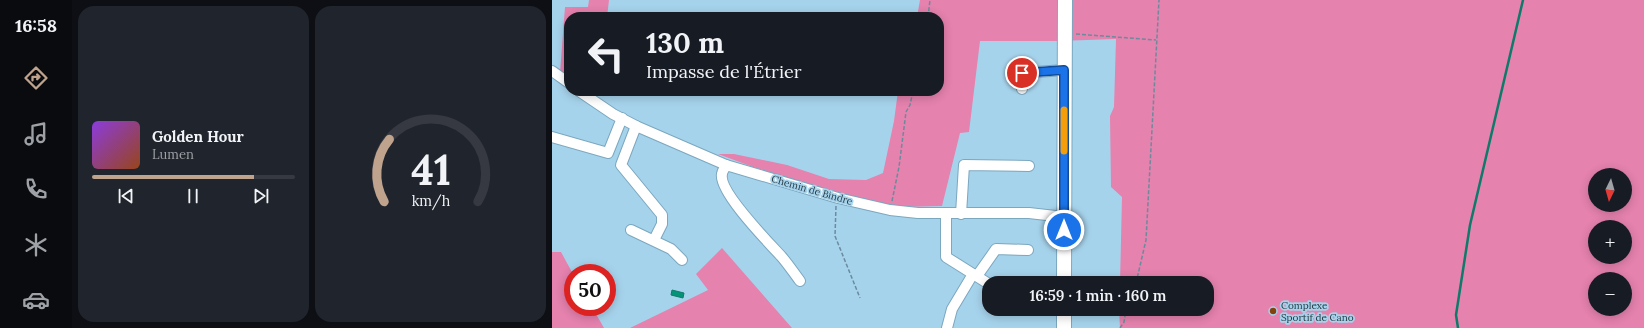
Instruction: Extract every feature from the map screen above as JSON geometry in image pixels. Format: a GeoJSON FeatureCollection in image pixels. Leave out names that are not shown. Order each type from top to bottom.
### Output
{"type":"FeatureCollection","features":[{"type":"Feature","properties":{"kind":"main road"},"geometry":{"type":"LineString","coordinates":[[1064,276],[1065,0]]}},
{"type":"Feature","properties":{"kind":"main road"},"geometry":{"type":"LineString","coordinates":[[1064,316],[1064,328]]}},
{"type":"Feature","properties":{"kind":"street"},"geometry":{"type":"LineString","coordinates":[[1022,89],[1022,73],[1064,70]]}},
{"type":"Feature","properties":{"kind":"street"},"geometry":{"type":"LineString","coordinates":[[552,71],[564,79]]}},
{"type":"Feature","properties":{"kind":"street","name":"Chemin de Bindre"},"geometry":{"type":"LineString","coordinates":[[587,96],[636,126],[726,165],[838,198],[890,210],[918,213],[1029,213],[1064,217]]}},
{"type":"Feature","properties":{"kind":"street"},"geometry":{"type":"LineString","coordinates":[[552,138],[608,153],[622,118]]}},
{"type":"Feature","properties":{"kind":"street"},"geometry":{"type":"LineString","coordinates":[[636,126],[621,165],[662,215],[662,224],[654,240]]}},
{"type":"Feature","properties":{"kind":"street"},"geometry":{"type":"LineString","coordinates":[[726,165],[722,174],[722,180],[733,200],[749,221],[782,257],[800,281]]}},
{"type":"Feature","properties":{"kind":"street"},"geometry":{"type":"LineString","coordinates":[[961,214],[964,165],[1029,166]]}},
{"type":"Feature","properties":{"kind":"street"},"geometry":{"type":"LineString","coordinates":[[946,214],[946,257],[982,280]]}},
{"type":"Feature","properties":{"kind":"street"},"geometry":{"type":"LineString","coordinates":[[631,230],[671,248],[682,260]]}},
{"type":"Feature","properties":{"kind":"street"},"geometry":{"type":"LineString","coordinates":[[947,328],[952,309],[975,275],[996,249],[1028,250]]}},
{"type":"Feature","properties":{"kind":"path"},"geometry":{"type":"LineString","coordinates":[[929,12],[930,0]]}},
{"type":"Feature","properties":{"kind":"path"},"geometry":{"type":"LineString","coordinates":[[1138,276],[1146,240],[1158,0]]}},
{"type":"Feature","properties":{"kind":"path"},"geometry":{"type":"LineString","coordinates":[[1064,33],[1157,40]]}},
{"type":"Feature","properties":{"kind":"path"},"geometry":{"type":"LineString","coordinates":[[890,210],[899,167],[906,112],[910,105],[912,96]]}},
{"type":"Feature","properties":{"kind":"path"},"geometry":{"type":"LineString","coordinates":[[838,198],[835,207],[835,236],[860,298]]}},
{"type":"Feature","properties":{"kind":"path"},"geometry":{"type":"LineString","coordinates":[[1120,328],[1124,322],[1125,316]]}},
{"type":"Feature","properties":{"kind":"shaded area"},"geometry":{"type":"Polygon","coordinates":[[[589,0],[609,0],[608,12],[565,12],[565,7],[588,7],[589,0]]]}},
{"type":"Feature","properties":{"kind":"shaded area"},"geometry":{"type":"Polygon","coordinates":[[[920,0],[1644,0],[1644,328],[1120,328],[1119,316],[1214,316],[1214,276],[1120,276],[1122,197],[1111,187],[1110,116],[1114,107],[1116,39],[980,41],[969,132],[960,133],[942,206],[900,207],[835,192],[753,167],[718,154],[734,154],[787,165],[829,179],[866,180],[883,173],[894,121],[897,96],[944,96],[944,12],[918,12],[920,0]]]}},
{"type":"Feature","properties":{"kind":"shaded area"},"geometry":{"type":"Polygon","coordinates":[[[564,20],[564,75],[560,73],[564,20]]]}},
{"type":"Feature","properties":{"kind":"shaded area"},"geometry":{"type":"Polygon","coordinates":[[[722,248],[792,328],[630,328],[708,290],[696,274],[722,248]]]}},
{"type":"Feature","properties":{"kind":"shaded area"},"geometry":{"type":"Polygon","coordinates":[[[552,252],[561,252],[568,264],[564,264],[564,316],[597,316],[604,328],[552,328],[552,252]]]}},
{"type":"Feature","properties":{"kind":"shaded area"},"geometry":{"type":"Polygon","coordinates":[[[672,290],[684,293],[683,298],[671,295],[672,290]]]}},
{"type":"Feature","properties":{"kind":"waterway"},"geometry":{"type":"LineString","coordinates":[[1458,328],[1456,315],[1470,225],[1523,0]]}},
{"type":"Feature","properties":{"kind":"slow traffic"},"geometry":{"type":"LineString","coordinates":[[1064,110],[1064,151]]}},
{"type":"Feature","properties":{"kind":"place","name":"Complexe Sportif de Cano"},"geometry":{"type":"Point","coordinates":[1273,311]}},
{"type":"Feature","properties":{"kind":"route"},"geometry":{"type":"LineString","coordinates":[[1022,73],[1064,70],[1064,230]]}}]}
